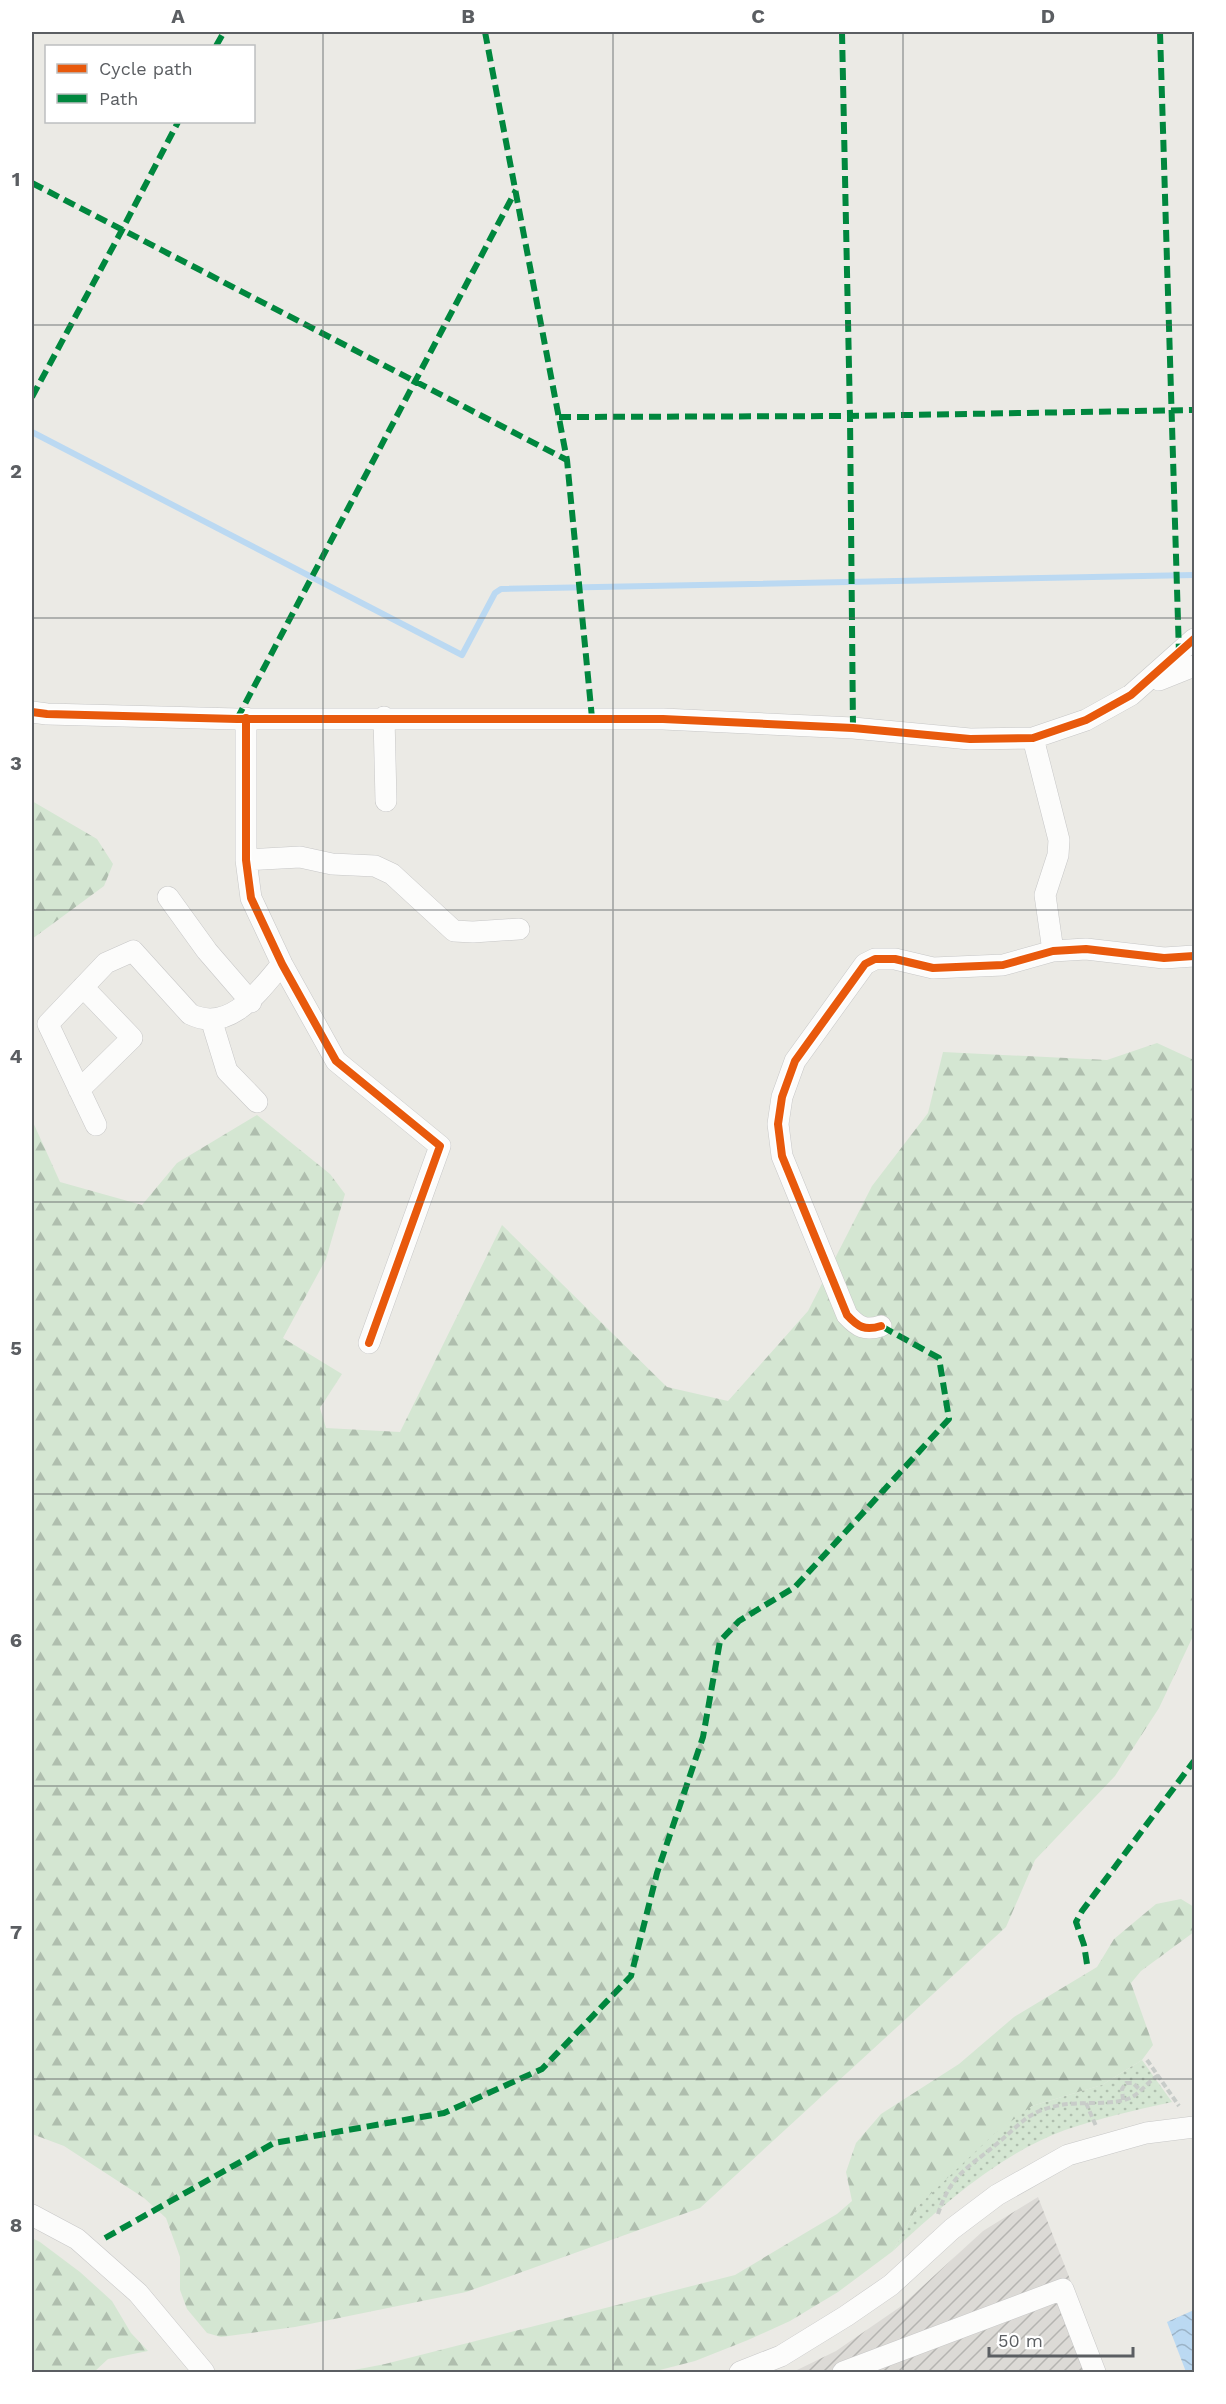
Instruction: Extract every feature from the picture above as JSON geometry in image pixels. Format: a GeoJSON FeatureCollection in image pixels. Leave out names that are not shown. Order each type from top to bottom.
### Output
{"type":"FeatureCollection","features":[{"type":"Feature","properties":{"kind":"street"},"geometry":{"type":"LineString","coordinates":[[1141,687],[1194,639]]}},
{"type":"Feature","properties":{"kind":"street"},"geometry":{"type":"LineString","coordinates":[[32,712],[246,718],[663,719],[854,728],[970,739],[1033,738],[1086,720],[1141,687],[1194,666]]}},
{"type":"Feature","properties":{"kind":"street"},"geometry":{"type":"LineString","coordinates":[[384,717],[386,801]]}},
{"type":"Feature","properties":{"kind":"street"},"geometry":{"type":"LineString","coordinates":[[246,718],[246,860],[251,898],[282,964],[336,1061],[440,1146],[369,1343]]}},
{"type":"Feature","properties":{"kind":"street"},"geometry":{"type":"LineString","coordinates":[[1033,738],[1059,840],[1058,855],[1045,895],[1053,951]]}},
{"type":"Feature","properties":{"kind":"street"},"geometry":{"type":"LineString","coordinates":[[246,860],[300,857],[332,864],[375,866],[392,874],[454,931],[519,929]]}},
{"type":"Feature","properties":{"kind":"street"},"geometry":{"type":"LineString","coordinates":[[168,897],[207,951],[251,1002]]}},
{"type":"Feature","properties":{"kind":"street"},"geometry":{"type":"LineString","coordinates":[[881,1326],[870,1329],[858,1327],[847,1315],[782,1155],[778,1124],[782,1097],[795,1061],[865,964],[875,958],[895,959],[933,968],[1003,965],[1053,951],[1086,949],[1164,958],[1194,956]]}},
{"type":"Feature","properties":{"kind":"street"},"geometry":{"type":"LineString","coordinates":[[96,1125],[48,1024],[105,963],[133,951],[190,1014],[201,1020],[219,1018],[251,1002],[282,964]]}},
{"type":"Feature","properties":{"kind":"street"},"geometry":{"type":"LineString","coordinates":[[79,1090],[132,1038],[83,987]]}},
{"type":"Feature","properties":{"kind":"street"},"geometry":{"type":"LineString","coordinates":[[211,1019],[227,1071],[257,1102]]}},
{"type":"Feature","properties":{"kind":"street"},"geometry":{"type":"LineString","coordinates":[[740,2373],[781,2356],[846,2316],[891,2285],[952,2229],[997,2195],[1068,2155],[1146,2133],[1194,2127]]}},
{"type":"Feature","properties":{"kind":"street"},"geometry":{"type":"LineString","coordinates":[[32,2215],[77,2239],[138,2293],[204,2373]]}},
{"type":"Feature","properties":{"kind":"street"},"geometry":{"type":"LineString","coordinates":[[843,2373],[1063,2289],[1095,2373]]}},
{"type":"Feature","properties":{"kind":"path"},"geometry":{"type":"LineString","coordinates":[[1147,2060],[1179,2106]]}},
{"type":"Feature","properties":{"kind":"path"},"geometry":{"type":"LineString","coordinates":[[938,2216],[955,2179],[1020,2122],[1040,2110],[1062,2104],[1129,2099],[1159,2075]]}},
{"type":"Feature","properties":{"kind":"path"},"geometry":{"type":"LineString","coordinates":[[1123,2100],[1122,2088],[1126,2083],[1133,2083],[1140,2090]]}},
{"type":"Feature","properties":{"kind":"path"},"geometry":{"type":"LineString","coordinates":[[1086,2103],[1096,2126]]}},
{"type":"Feature","properties":{"kind":"shaded area"},"geometry":{"type":"Polygon","coordinates":[[[1038,2197],[1106,2372],[793,2372],[836,2351],[900,2307],[983,2231],[1038,2197]]]}},
{"type":"Feature","properties":{"kind":"green space"},"geometry":{"type":"Polygon","coordinates":[[[32,801],[97,839],[113,864],[104,886],[32,939],[32,801]]]}},
{"type":"Feature","properties":{"kind":"green space"},"geometry":{"type":"Polygon","coordinates":[[[1157,1043],[1194,1060],[1194,1634],[1159,1708],[1115,1776],[1035,1860],[1006,1927],[700,2208],[466,2292],[295,2327],[221,2337],[207,2333],[187,2309],[180,2290],[180,2257],[166,2218],[144,2198],[64,2146],[32,2134],[32,1120],[60,1182],[142,1205],[177,1163],[257,1115],[330,1174],[345,1194],[326,1259],[283,1338],[342,1374],[320,1408],[326,1428],[400,1432],[502,1225],[667,1387],[728,1401],[808,1311],[872,1186],[928,1113],[943,1052],[1107,1060],[1157,1043]]]}},
{"type":"Feature","properties":{"kind":"green space"},"geometry":{"type":"Polygon","coordinates":[[[1181,1899],[1194,1907],[1194,1932],[1141,1971],[1131,1983],[1153,2045],[1142,2060],[1102,2085],[1032,2106],[918,2206],[893,2251],[838,2292],[790,2321],[695,2361],[652,2372],[344,2372],[385,2364],[735,2275],[837,2214],[852,2201],[846,2172],[856,2143],[881,2114],[959,2064],[1014,2017],[1097,1967],[1114,1939],[1156,1904],[1181,1899]]]}},
{"type":"Feature","properties":{"kind":"green space"},"geometry":{"type":"Polygon","coordinates":[[[1142,2060],[1172,2102],[1105,2118],[1040,2140],[973,2182],[893,2251],[918,2206],[994,2134],[1032,2106],[1102,2085],[1142,2060]]]}},
{"type":"Feature","properties":{"kind":"green space"},"geometry":{"type":"Polygon","coordinates":[[[32,2238],[80,2272],[112,2301],[131,2333],[148,2351],[108,2359],[94,2372],[32,2372],[32,2238]]]}},
{"type":"Feature","properties":{"kind":"water"},"geometry":{"type":"Polygon","coordinates":[[[1194,2310],[1194,2372],[1186,2372],[1167,2322],[1194,2310]]]}},
{"type":"Feature","properties":{"kind":"waterway"},"geometry":{"type":"LineString","coordinates":[[32,432],[462,655],[495,593],[501,589],[1194,575]]}},
{"type":"Feature","properties":{"kind":"marked path"},"geometry":{"type":"LineString","coordinates":[[217,45],[224,32]]}},
{"type":"Feature","properties":{"kind":"marked path"},"geometry":{"type":"LineString","coordinates":[[485,32],[567,460],[592,718]]}},
{"type":"Feature","properties":{"kind":"marked path"},"geometry":{"type":"LineString","coordinates":[[842,32],[850,416],[853,728]]}},
{"type":"Feature","properties":{"kind":"marked path"},"geometry":{"type":"LineString","coordinates":[[1160,32],[1179,654]]}},
{"type":"Feature","properties":{"kind":"marked path"},"geometry":{"type":"LineString","coordinates":[[32,397],[177,123]]}},
{"type":"Feature","properties":{"kind":"marked path"},"geometry":{"type":"LineString","coordinates":[[32,183],[567,460]]}},
{"type":"Feature","properties":{"kind":"marked path"},"geometry":{"type":"LineString","coordinates":[[237,719],[516,190]]}},
{"type":"Feature","properties":{"kind":"marked path"},"geometry":{"type":"LineString","coordinates":[[559,417],[850,416],[1194,410]]}},
{"type":"Feature","properties":{"kind":"marked path"},"geometry":{"type":"LineString","coordinates":[[105,2238],[274,2143],[444,2113],[542,2069],[631,1976],[657,1873],[703,1737],[720,1641],[739,1621],[795,1587],[949,1419],[939,1358],[881,1326]]}},
{"type":"Feature","properties":{"kind":"marked path"},"geometry":{"type":"LineString","coordinates":[[1087,1964],[1084,1945],[1076,1922],[1194,1761]]}},
{"type":"Feature","properties":{"kind":"cycle path"},"geometry":{"type":"LineString","coordinates":[[32,712],[237,719],[663,719],[853,728],[970,739],[1033,738],[1086,720],[1131,695],[1194,639]]}},
{"type":"Feature","properties":{"kind":"cycle path"},"geometry":{"type":"LineString","coordinates":[[246,718],[246,860],[251,898],[282,964],[336,1061],[440,1146],[369,1343]]}},
{"type":"Feature","properties":{"kind":"cycle path"},"geometry":{"type":"LineString","coordinates":[[881,1326],[862,1327],[847,1315],[782,1156],[778,1124],[782,1097],[795,1061],[865,964],[875,959],[895,959],[933,968],[1003,965],[1053,951],[1086,949],[1164,958],[1194,956]]}}]}
